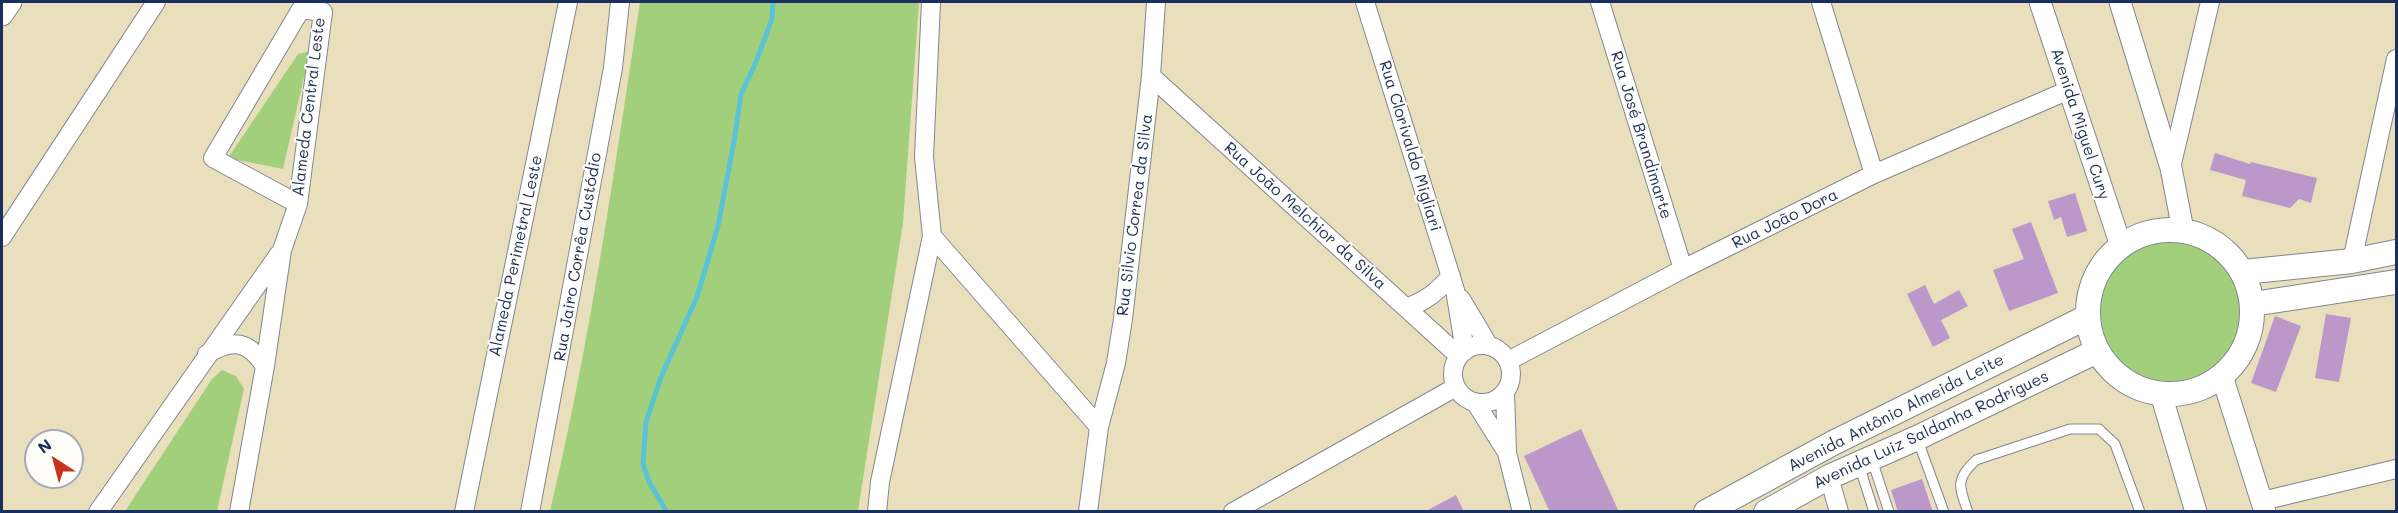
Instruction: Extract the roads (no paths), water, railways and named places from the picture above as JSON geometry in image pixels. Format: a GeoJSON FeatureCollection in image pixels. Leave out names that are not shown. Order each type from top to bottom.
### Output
{"type":"FeatureCollection","features":[{"type":"Feature","properties":{"kind":"main road"},"geometry":{"type":"LineString","coordinates":[[2161,230],[2183,231],[2207,238],[2228,252],[2243,272],[2253,304],[2251,331],[2240,356],[2222,376],[2204,388],[2183,394],[2161,394],[2137,388],[2116,375],[2097,351],[2088,317],[2091,290],[2102,266],[2121,246],[2140,235],[2161,230]]}},
{"type":"Feature","properties":{"kind":"main road"},"geometry":{"type":"LineString","coordinates":[[2243,272],[2352,261],[2397,252]]}},
{"type":"Feature","properties":{"kind":"main road"},"geometry":{"type":"LineString","coordinates":[[2253,304],[2397,282]]}},
{"type":"Feature","properties":{"kind":"main road","name":"Avenida Antônio Almeida Leite"},"geometry":{"type":"LineString","coordinates":[[1706,512],[1833,443],[2088,317]]}},
{"type":"Feature","properties":{"kind":"main road","name":"Avenida Luiz Saldanha Rodrigues"},"geometry":{"type":"LineString","coordinates":[[1766,512],[1829,477],[1917,438],[2097,351]]}},
{"type":"Feature","properties":{"kind":"street"},"geometry":{"type":"LineString","coordinates":[[2,15],[11,2]]}},
{"type":"Feature","properties":{"kind":"street"},"geometry":{"type":"LineString","coordinates":[[2,237],[156,2]]}},
{"type":"Feature","properties":{"kind":"street","name":"Alameda Perimetral Leste"},"geometry":{"type":"LineString","coordinates":[[464,512],[568,2]]}},
{"type":"Feature","properties":{"kind":"street","name":"Rua Jairo Corrêa Custódio"},"geometry":{"type":"LineString","coordinates":[[530,512],[613,68],[620,2]]}},
{"type":"Feature","properties":{"kind":"street"},"geometry":{"type":"LineString","coordinates":[[877,512],[880,482],[932,236],[924,157],[931,2]]}},
{"type":"Feature","properties":{"kind":"street","name":"Rua Silvio Correa da Silva"},"geometry":{"type":"LineString","coordinates":[[1088,512],[1098,427],[1116,363],[1123,319],[1151,76],[1156,2]]}},
{"type":"Feature","properties":{"kind":"street","name":"Rua Clorivaldo Migliari"},"geometry":{"type":"LineString","coordinates":[[1365,2],[1453,283],[1462,353]]}},
{"type":"Feature","properties":{"kind":"street","name":"Rua José Brandimarte"},"geometry":{"type":"LineString","coordinates":[[1600,2],[1683,269]]}},
{"type":"Feature","properties":{"kind":"street"},"geometry":{"type":"LineString","coordinates":[[1821,2],[1874,174]]}},
{"type":"Feature","properties":{"kind":"street","name":"Avenida Miguel Cury"},"geometry":{"type":"LineString","coordinates":[[2040,2],[2121,246]]}},
{"type":"Feature","properties":{"kind":"street"},"geometry":{"type":"LineString","coordinates":[[2120,2],[2171,168],[2183,231]]}},
{"type":"Feature","properties":{"kind":"street"},"geometry":{"type":"LineString","coordinates":[[2171,168],[2210,2]]}},
{"type":"Feature","properties":{"kind":"street","name":"Alameda Central Leste"},"geometry":{"type":"LineString","coordinates":[[239,512],[265,366],[282,250],[298,204],[323,12],[302,9],[213,158],[298,204]]}},
{"type":"Feature","properties":{"kind":"street"},"geometry":{"type":"LineString","coordinates":[[2352,261],[2397,59]]}},
{"type":"Feature","properties":{"kind":"street","name":"Rua João Melchior da Silva"},"geometry":{"type":"LineString","coordinates":[[1151,76],[1406,308],[1462,353]]}},
{"type":"Feature","properties":{"kind":"street","name":"Rua João Dora"},"geometry":{"type":"LineString","coordinates":[[1508,361],[1683,269],[1874,174],[2069,90]]}},
{"type":"Feature","properties":{"kind":"street"},"geometry":{"type":"LineString","coordinates":[[932,236],[1098,427]]}},
{"type":"Feature","properties":{"kind":"street","name":"Alameda Central Leste"},"geometry":{"type":"LineString","coordinates":[[98,512],[282,250]]}},
{"type":"Feature","properties":{"kind":"street"},"geometry":{"type":"LineString","coordinates":[[1406,308],[1426,300],[1453,283]]}},
{"type":"Feature","properties":{"kind":"street","name":"Rua Clorivaldo Migliari"},"geometry":{"type":"LineString","coordinates":[[1453,283],[1489,346]]}},
{"type":"Feature","properties":{"kind":"street"},"geometry":{"type":"LineString","coordinates":[[207,354],[222,345],[240,344],[255,351],[265,366]]}},
{"type":"Feature","properties":{"kind":"street"},"geometry":{"type":"LineString","coordinates":[[1507,453],[1475,402],[1461,394],[1456,387],[1453,372],[1462,353],[1480,345],[1489,346],[1503,354],[1508,361],[1511,377],[1504,392],[1507,453],[1522,512]]}},
{"type":"Feature","properties":{"kind":"street"},"geometry":{"type":"LineString","coordinates":[[2222,376],[2263,506],[2397,469]]}},
{"type":"Feature","properties":{"kind":"street"},"geometry":{"type":"LineString","coordinates":[[1233,512],[1456,387]]}},
{"type":"Feature","properties":{"kind":"street"},"geometry":{"type":"LineString","coordinates":[[1475,402],[1491,401],[1504,392]]}},
{"type":"Feature","properties":{"kind":"street"},"geometry":{"type":"LineString","coordinates":[[2161,394],[2196,512]]}},
{"type":"Feature","properties":{"kind":"street"},"geometry":{"type":"LineString","coordinates":[[1829,477],[1839,512]]}},
{"type":"Feature","properties":{"kind":"lane"},"geometry":{"type":"LineString","coordinates":[[1968,512],[1959,485],[1964,470],[1976,460],[2070,429],[2099,429],[2115,444],[2140,512]]}},
{"type":"Feature","properties":{"kind":"lane"},"geometry":{"type":"LineString","coordinates":[[1917,438],[1944,512]]}},
{"type":"Feature","properties":{"kind":"lane"},"geometry":{"type":"LineString","coordinates":[[1865,461],[1874,512]]}},
{"type":"Feature","properties":{"kind":"lane"},"geometry":{"type":"LineString","coordinates":[[1865,461],[1889,512]]}},
{"type":"Feature","properties":{"kind":"waterway"},"geometry":{"type":"LineString","coordinates":[[667,512],[649,482],[643,464],[646,422],[661,377],[697,297],[718,226],[741,94],[772,19],[773,2]]}}]}
